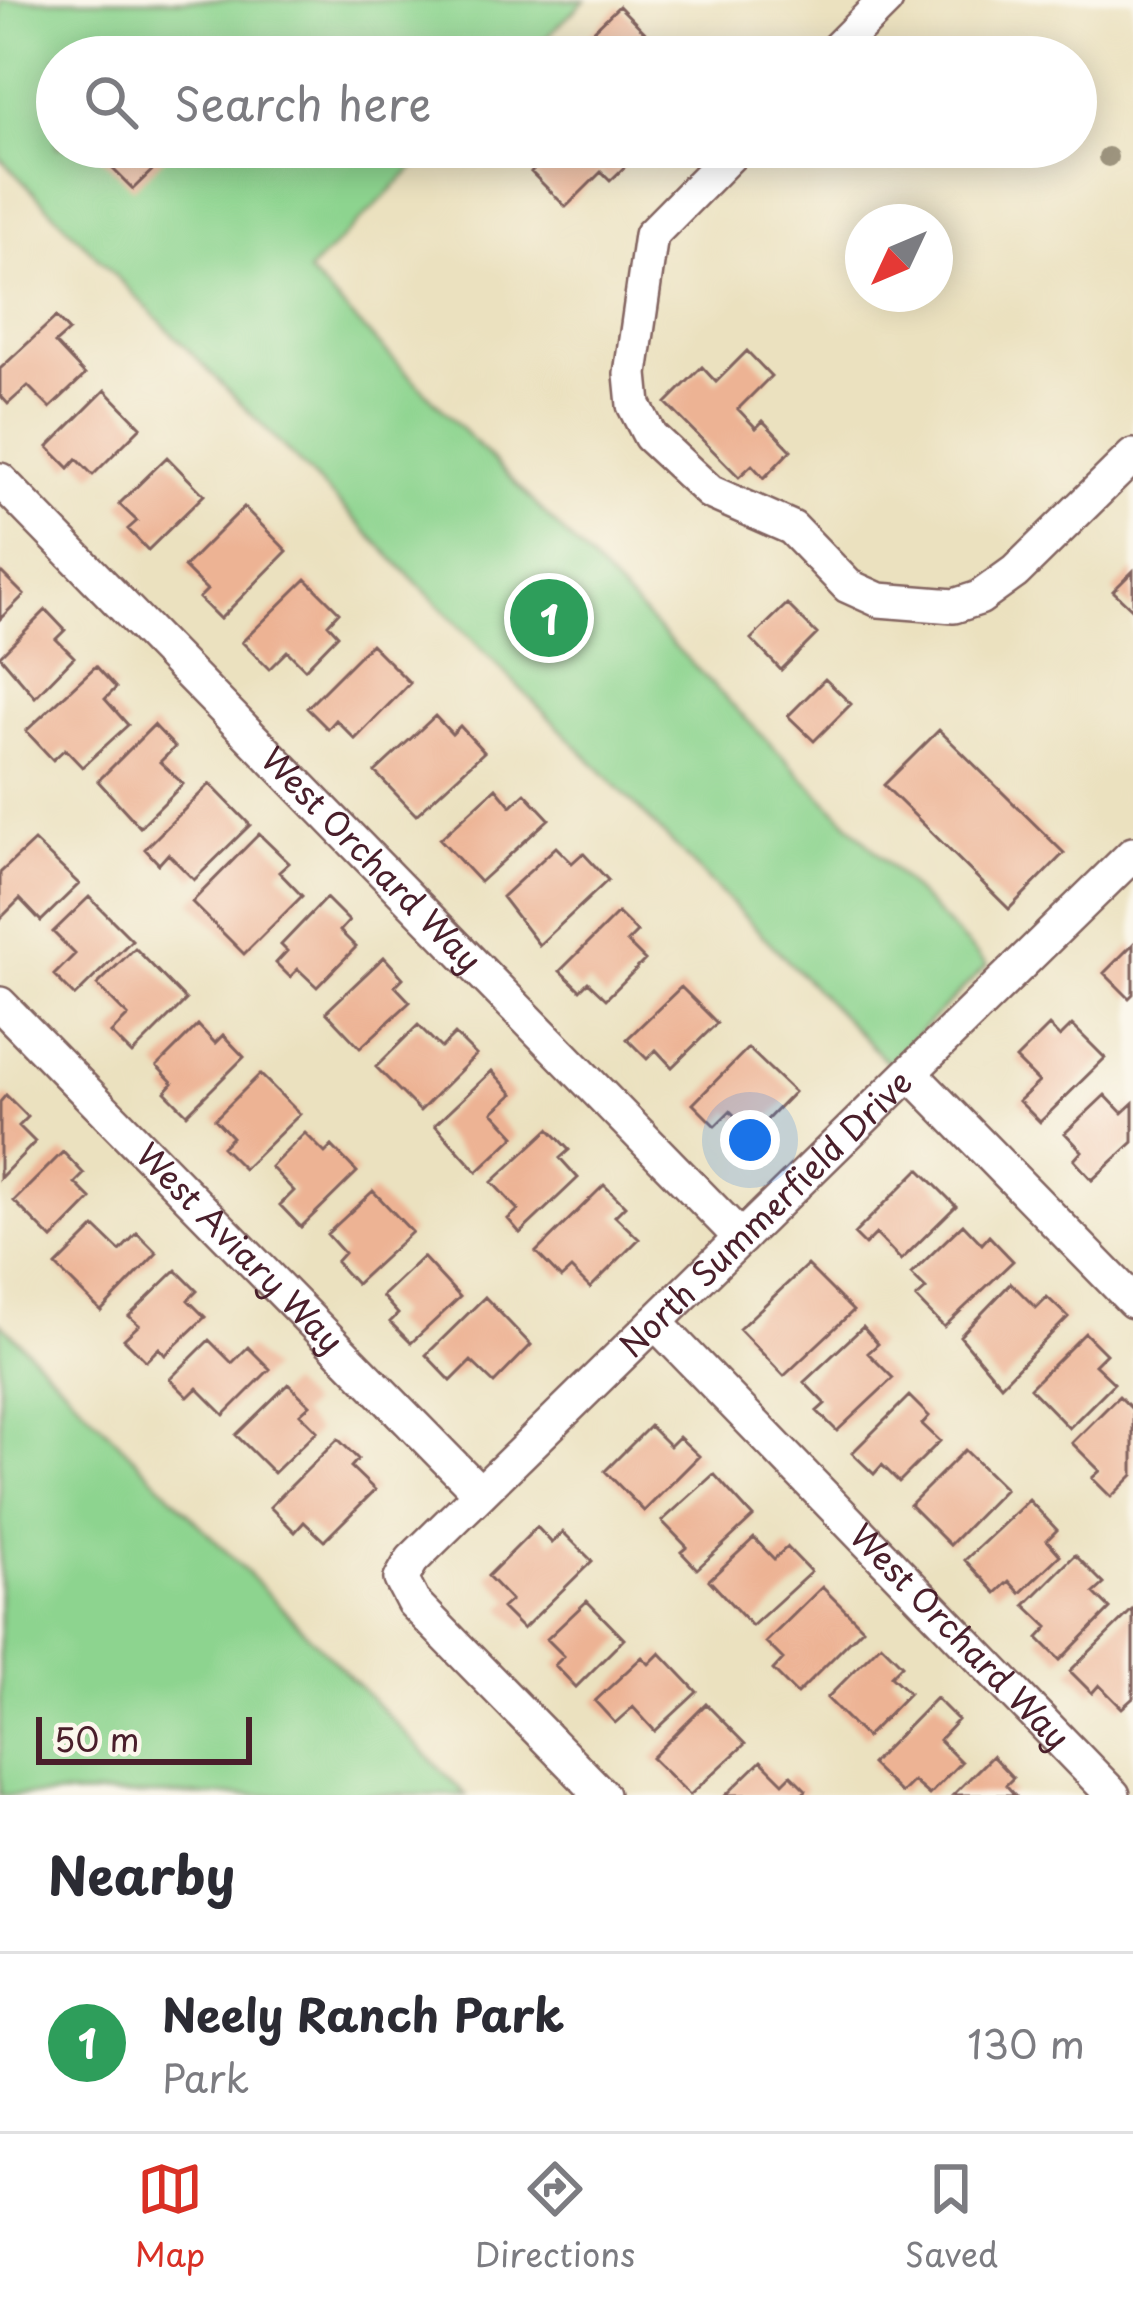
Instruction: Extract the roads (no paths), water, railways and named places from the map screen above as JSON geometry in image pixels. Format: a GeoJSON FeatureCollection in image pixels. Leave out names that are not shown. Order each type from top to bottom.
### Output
{"type":"FeatureCollection","features":[{"type":"Feature","properties":{"kind":"street"},"geometry":{"type":"LineString","coordinates":[[850,36],[886,0]]}},
{"type":"Feature","properties":{"kind":"street"},"geometry":{"type":"LineString","coordinates":[[717,168],[650,235],[631,374],[634,405],[650,436],[710,492],[792,528],[848,586],[879,599],[954,606],[979,598],[1015,572],[1133,456]]}},
{"type":"Feature","properties":{"kind":"street","name":"West Orchard Way"},"geometry":{"type":"LineString","coordinates":[[0,480],[741,1238]]}},
{"type":"Feature","properties":{"kind":"street","name":"North Summerfield Drive"},"geometry":{"type":"LineString","coordinates":[[602,1795],[412,1602],[401,1579],[412,1560],[1133,854]]}},
{"type":"Feature","properties":{"kind":"street","name":"West Aviary Way"},"geometry":{"type":"LineString","coordinates":[[0,1004],[480,1493]]}},
{"type":"Feature","properties":{"kind":"street"},"geometry":{"type":"LineString","coordinates":[[910,1072],[1133,1301]]}},
{"type":"Feature","properties":{"kind":"street","name":"West Orchard Way"},"geometry":{"type":"LineString","coordinates":[[655,1322],[1113,1795]]}},
{"type":"Feature","properties":{"kind":"place","name":"Neely Ranch Park"},"geometry":{"type":"Point","coordinates":[549,618]}}]}
